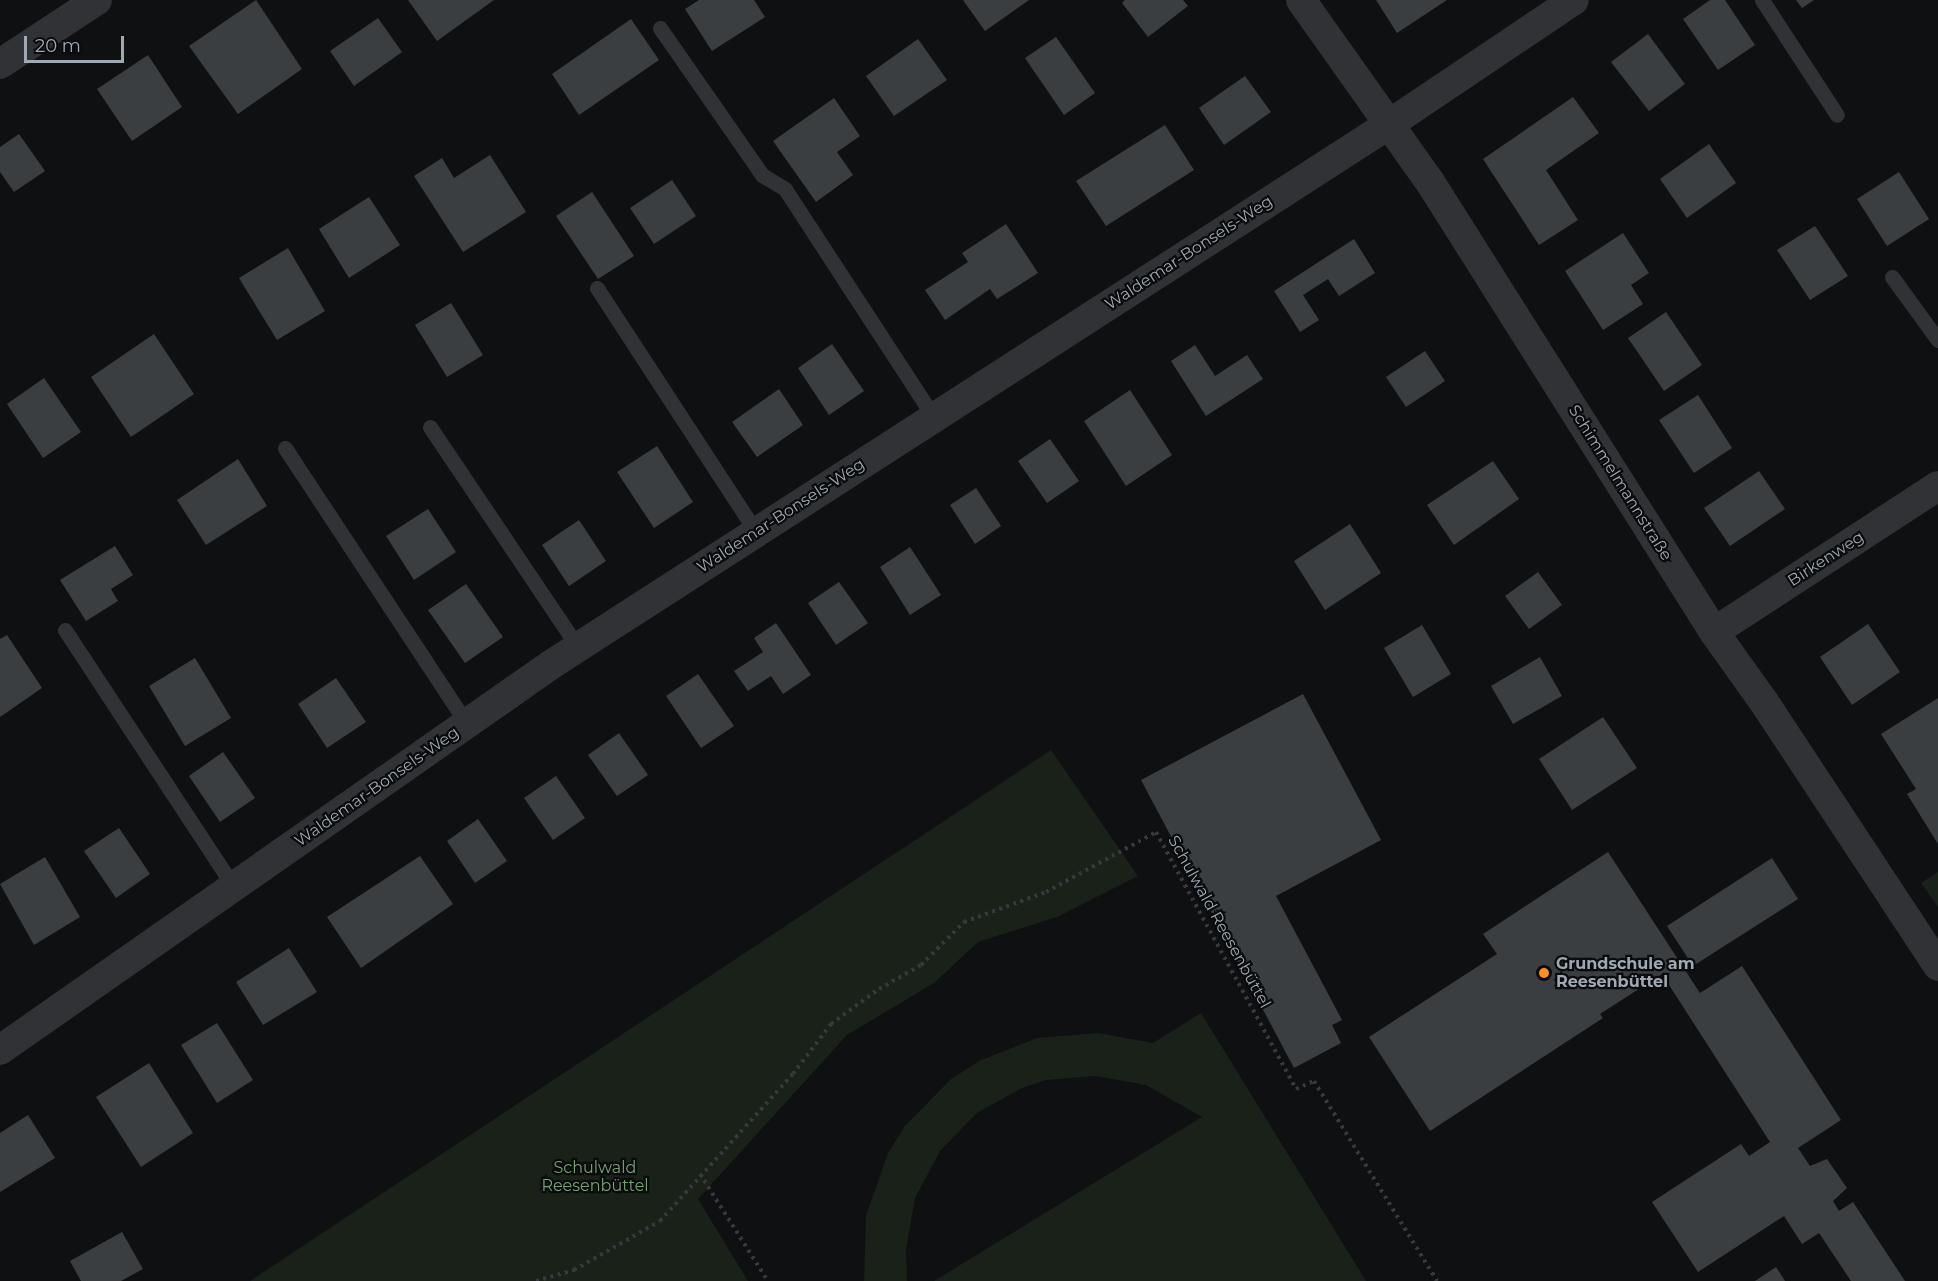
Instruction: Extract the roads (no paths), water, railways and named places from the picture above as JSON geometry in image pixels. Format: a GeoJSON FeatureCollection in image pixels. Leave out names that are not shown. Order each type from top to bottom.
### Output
{"type":"FeatureCollection","features":[{"type":"Feature","properties":{"kind":"street"},"geometry":{"type":"LineString","coordinates":[[0,64],[97,0]]}},
{"type":"Feature","properties":{"kind":"street","name":"Schimmelmannstraße"},"geometry":{"type":"LineString","coordinates":[[1301,0],[1391,123],[1714,632],[1764,702],[1938,966]]}},
{"type":"Feature","properties":{"kind":"street","name":"Waldemar-Bonsels-Weg"},"geometry":{"type":"LineString","coordinates":[[0,1050],[578,647],[1391,123],[1574,0]]}},
{"type":"Feature","properties":{"kind":"street","name":"Birkenweg"},"geometry":{"type":"LineString","coordinates":[[1714,632],[1938,486]]}},
{"type":"Feature","properties":{"kind":"lane"},"geometry":{"type":"LineString","coordinates":[[1762,0],[1837,115]]}},
{"type":"Feature","properties":{"kind":"lane"},"geometry":{"type":"LineString","coordinates":[[660,28],[762,176],[784,189],[934,418]]}},
{"type":"Feature","properties":{"kind":"lane"},"geometry":{"type":"LineString","coordinates":[[1892,277],[1938,340]]}},
{"type":"Feature","properties":{"kind":"lane"},"geometry":{"type":"LineString","coordinates":[[597,288],[756,532]]}},
{"type":"Feature","properties":{"kind":"lane"},"geometry":{"type":"LineString","coordinates":[[430,428],[578,647]]}},
{"type":"Feature","properties":{"kind":"lane"},"geometry":{"type":"LineString","coordinates":[[285,448],[467,724]]}},
{"type":"Feature","properties":{"kind":"lane"},"geometry":{"type":"LineString","coordinates":[[65,630],[234,887]]}},
{"type":"Feature","properties":{"kind":"place","name":"Grundschule am Reesenbüttel"},"geometry":{"type":"Point","coordinates":[1544,973]}},
{"type":"Feature","properties":{"kind":"park label","name":"Schulwald Reesenbüttel"},"geometry":{"type":"Point","coordinates":[595,1177]}}]}
